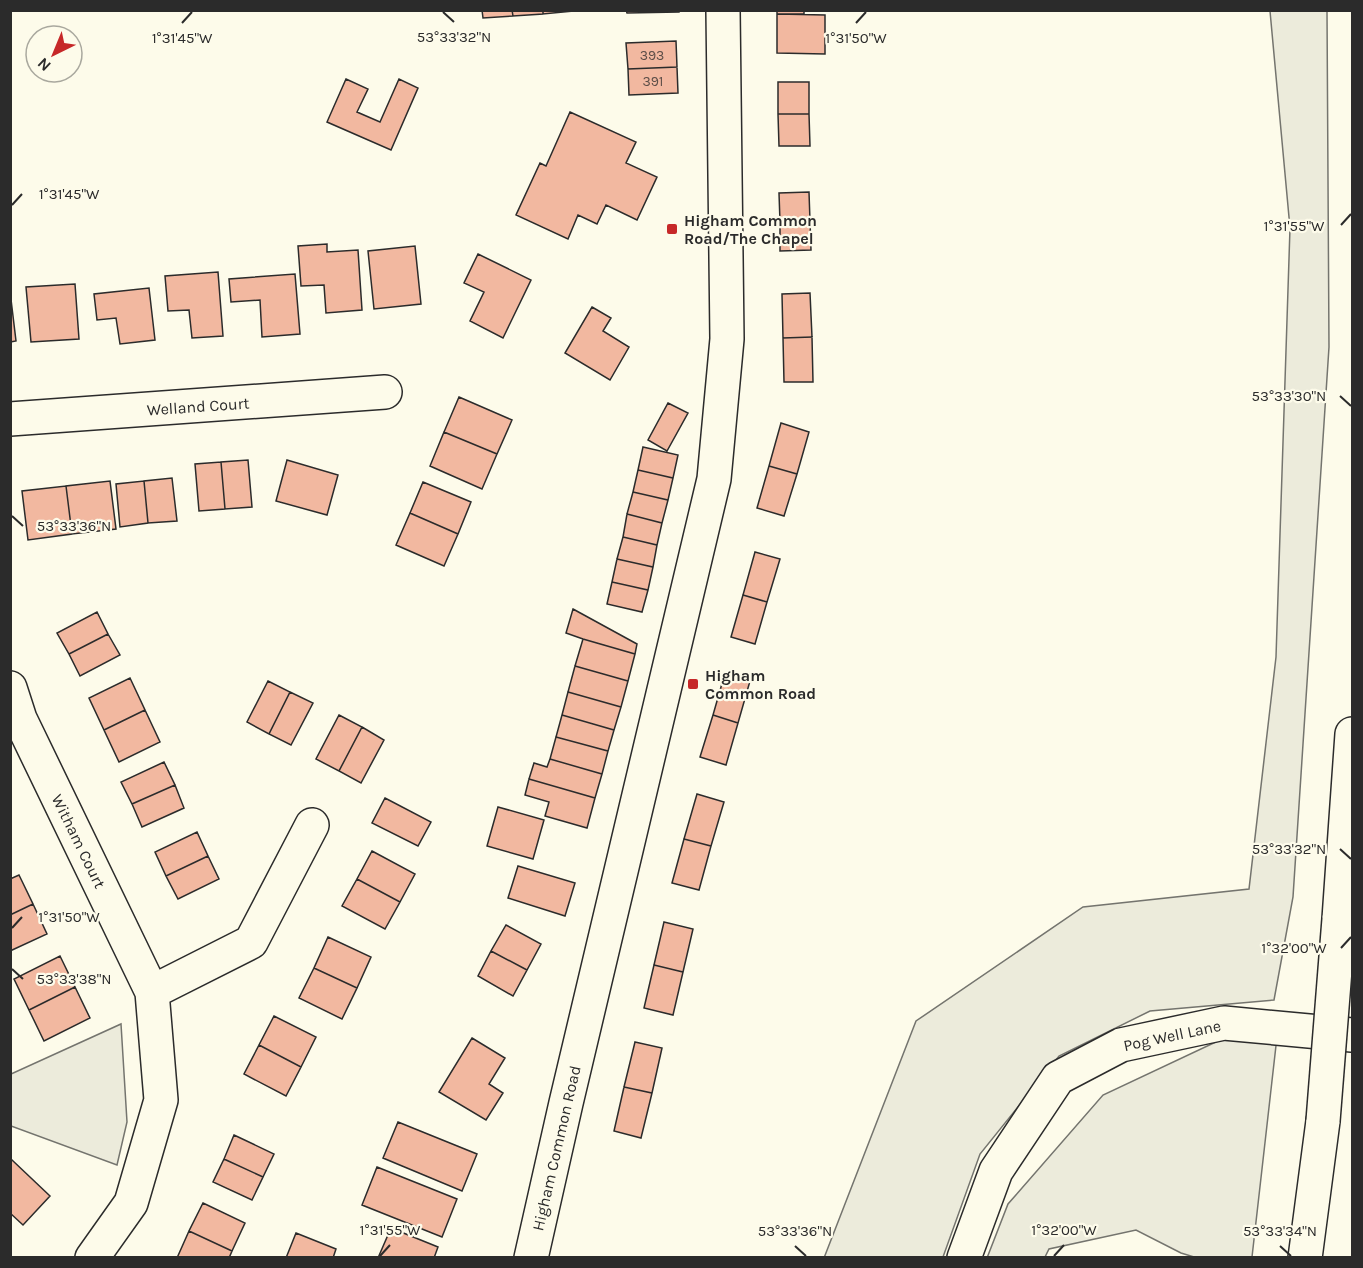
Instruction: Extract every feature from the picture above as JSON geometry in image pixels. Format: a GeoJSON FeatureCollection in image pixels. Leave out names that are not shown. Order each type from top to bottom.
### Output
{"type":"FeatureCollection","features":[{"type":"Feature","properties":{"kind":"main road","name":"Higham Common Road"},"geometry":{"type":"LineString","coordinates":[[531,1257],[714,478],[727,339],[723,10]]}},
{"type":"Feature","properties":{"kind":"main road","name":"Welland Court"},"geometry":{"type":"LineString","coordinates":[[10,419],[385,392]]}},
{"type":"Feature","properties":{"kind":"main road","name":"Witham Court"},"geometry":{"type":"LineString","coordinates":[[10,688],[15,721],[152,992],[161,1100],[132,1203],[92,1257]]}},
{"type":"Feature","properties":{"kind":"main road"},"geometry":{"type":"LineString","coordinates":[[1305,1257],[1323,1120],[1353,734]]}},
{"type":"Feature","properties":{"kind":"main road"},"geometry":{"type":"LineString","coordinates":[[152,992],[251,942],[312,825]]}},
{"type":"Feature","properties":{"kind":"main road","name":"Pog Well Lane"},"geometry":{"type":"LineString","coordinates":[[964,1257],[996,1172],[1058,1078],[1121,1045],[1224,1023],[1353,1035]]}},
{"type":"Feature","properties":{"kind":"shaded area"},"geometry":{"type":"Polygon","coordinates":[[[1270,11],[1327,11],[1329,347],[1293,897],[1274,1000],[1150,1011],[1059,1056],[980,1154],[943,1257],[824,1258],[916,1021],[1083,907],[1249,889],[1276,657],[1290,228],[1270,11]]]}},
{"type":"Feature","properties":{"kind":"shaded area"},"geometry":{"type":"Polygon","coordinates":[[[121,1024],[127,1122],[117,1165],[11,1126],[11,1074],[121,1024]]]}},
{"type":"Feature","properties":{"kind":"shaded area"},"geometry":{"type":"Polygon","coordinates":[[[1278,1028],[1252,1257],[1194,1257],[1181,1253],[1136,1230],[1049,1249],[1045,1257],[987,1258],[1008,1204],[1103,1095],[1220,1040],[1278,1028]]]}},
{"type":"Feature","properties":{"kind":"building"},"geometry":{"type":"Polygon","coordinates":[[[482,10],[512,10],[513,16],[483,18],[482,10]]]}},
{"type":"Feature","properties":{"kind":"building"},"geometry":{"type":"Polygon","coordinates":[[[512,10],[543,10],[543,14],[513,16],[512,10]]]}},
{"type":"Feature","properties":{"kind":"building"},"geometry":{"type":"Polygon","coordinates":[[[543,10],[573,10],[573,11],[543,14],[543,10]]]}},
{"type":"Feature","properties":{"kind":"building"},"geometry":{"type":"Polygon","coordinates":[[[626,10],[679,10],[679,12],[627,13],[626,10]]]}},
{"type":"Feature","properties":{"kind":"building"},"geometry":{"type":"Polygon","coordinates":[[[777,10],[804,10],[804,14],[777,14],[777,10]]]}},
{"type":"Feature","properties":{"kind":"building"},"geometry":{"type":"Polygon","coordinates":[[[777,14],[825,15],[825,54],[777,53],[777,14]]]}},
{"type":"Feature","properties":{"kind":"building"},"geometry":{"type":"Polygon","coordinates":[[[676,41],[677,67],[628,69],[626,43],[676,41]]]}},
{"type":"Feature","properties":{"kind":"building"},"geometry":{"type":"Polygon","coordinates":[[[677,67],[678,93],[629,95],[628,69],[677,67]]]}},
{"type":"Feature","properties":{"kind":"building"},"geometry":{"type":"Polygon","coordinates":[[[346,79],[368,89],[357,112],[380,122],[399,79],[418,88],[391,150],[327,122],[346,79]]]}},
{"type":"Feature","properties":{"kind":"building"},"geometry":{"type":"Polygon","coordinates":[[[778,82],[809,82],[809,114],[778,114],[778,82]]]}},
{"type":"Feature","properties":{"kind":"building"},"geometry":{"type":"Polygon","coordinates":[[[570,112],[636,142],[626,163],[657,177],[637,220],[606,205],[597,224],[578,215],[568,239],[516,215],[540,163],[546,166],[570,112]]]}},
{"type":"Feature","properties":{"kind":"building"},"geometry":{"type":"Polygon","coordinates":[[[778,114],[809,114],[810,146],[779,146],[778,114]]]}},
{"type":"Feature","properties":{"kind":"building"},"geometry":{"type":"Polygon","coordinates":[[[809,192],[810,221],[780,222],[779,193],[809,192]]]}},
{"type":"Feature","properties":{"kind":"building"},"geometry":{"type":"Polygon","coordinates":[[[810,221],[811,250],[780,251],[780,222],[810,221]]]}},
{"type":"Feature","properties":{"kind":"building"},"geometry":{"type":"Polygon","coordinates":[[[327,244],[327,252],[358,250],[362,310],[326,313],[324,285],[301,286],[298,246],[327,244]]]}},
{"type":"Feature","properties":{"kind":"building"},"geometry":{"type":"Polygon","coordinates":[[[415,246],[421,304],[374,309],[368,251],[415,246]]]}},
{"type":"Feature","properties":{"kind":"building"},"geometry":{"type":"Polygon","coordinates":[[[478,254],[531,280],[503,338],[470,321],[484,292],[464,283],[478,254]]]}},
{"type":"Feature","properties":{"kind":"building"},"geometry":{"type":"Polygon","coordinates":[[[218,272],[223,336],[192,338],[189,310],[168,311],[165,276],[218,272]]]}},
{"type":"Feature","properties":{"kind":"building"},"geometry":{"type":"Polygon","coordinates":[[[295,274],[300,334],[262,337],[260,300],[231,302],[229,279],[295,274]]]}},
{"type":"Feature","properties":{"kind":"building"},"geometry":{"type":"Polygon","coordinates":[[[75,284],[79,339],[31,342],[26,287],[75,284]]]}},
{"type":"Feature","properties":{"kind":"building"},"geometry":{"type":"Polygon","coordinates":[[[149,288],[155,340],[120,344],[116,318],[97,320],[94,294],[149,288]]]}},
{"type":"Feature","properties":{"kind":"building"},"geometry":{"type":"Polygon","coordinates":[[[10,291],[16,341],[10,342],[10,291]]]}},
{"type":"Feature","properties":{"kind":"building"},"geometry":{"type":"Polygon","coordinates":[[[810,293],[812,337],[783,338],[782,294],[810,293]]]}},
{"type":"Feature","properties":{"kind":"building"},"geometry":{"type":"Polygon","coordinates":[[[592,307],[611,318],[603,331],[629,347],[610,380],[565,353],[592,307]]]}},
{"type":"Feature","properties":{"kind":"building"},"geometry":{"type":"Polygon","coordinates":[[[812,337],[813,382],[784,382],[783,338],[812,337]]]}},
{"type":"Feature","properties":{"kind":"building"},"geometry":{"type":"Polygon","coordinates":[[[459,397],[512,420],[497,454],[444,432],[459,397]]]}},
{"type":"Feature","properties":{"kind":"building"},"geometry":{"type":"Polygon","coordinates":[[[668,403],[688,413],[667,451],[648,440],[668,403]]]}},
{"type":"Feature","properties":{"kind":"building"},"geometry":{"type":"Polygon","coordinates":[[[781,423],[809,432],[797,474],[769,466],[781,423]]]}},
{"type":"Feature","properties":{"kind":"building"},"geometry":{"type":"Polygon","coordinates":[[[444,432],[497,454],[482,489],[430,466],[444,432]]]}},
{"type":"Feature","properties":{"kind":"building"},"geometry":{"type":"Polygon","coordinates":[[[643,447],[678,455],[673,478],[638,470],[643,447]]]}},
{"type":"Feature","properties":{"kind":"building"},"geometry":{"type":"Polygon","coordinates":[[[248,460],[252,507],[225,509],[221,462],[248,460]]]}},
{"type":"Feature","properties":{"kind":"building"},"geometry":{"type":"Polygon","coordinates":[[[287,460],[338,475],[327,515],[276,501],[287,460]]]}},
{"type":"Feature","properties":{"kind":"building"},"geometry":{"type":"Polygon","coordinates":[[[221,462],[225,509],[199,511],[195,464],[221,462]]]}},
{"type":"Feature","properties":{"kind":"building"},"geometry":{"type":"Polygon","coordinates":[[[769,466],[797,474],[784,516],[757,508],[769,466]]]}},
{"type":"Feature","properties":{"kind":"building"},"geometry":{"type":"Polygon","coordinates":[[[638,470],[673,478],[668,500],[633,492],[638,470]]]}},
{"type":"Feature","properties":{"kind":"building"},"geometry":{"type":"Polygon","coordinates":[[[172,478],[177,521],[148,523],[144,481],[172,478]]]}},
{"type":"Feature","properties":{"kind":"building"},"geometry":{"type":"Polygon","coordinates":[[[110,481],[116,529],[72,534],[66,486],[110,481]]]}},
{"type":"Feature","properties":{"kind":"building"},"geometry":{"type":"Polygon","coordinates":[[[144,481],[148,523],[120,527],[116,484],[144,481]]]}},
{"type":"Feature","properties":{"kind":"building"},"geometry":{"type":"Polygon","coordinates":[[[423,482],[471,502],[458,534],[410,513],[423,482]]]}},
{"type":"Feature","properties":{"kind":"building"},"geometry":{"type":"Polygon","coordinates":[[[66,486],[72,534],[28,540],[22,491],[66,486]]]}},
{"type":"Feature","properties":{"kind":"building"},"geometry":{"type":"Polygon","coordinates":[[[633,492],[668,500],[662,523],[627,514],[633,492]]]}},
{"type":"Feature","properties":{"kind":"building"},"geometry":{"type":"Polygon","coordinates":[[[410,513],[458,534],[444,566],[396,545],[410,513]]]}},
{"type":"Feature","properties":{"kind":"building"},"geometry":{"type":"Polygon","coordinates":[[[627,514],[662,523],[657,545],[623,537],[627,514]]]}},
{"type":"Feature","properties":{"kind":"building"},"geometry":{"type":"Polygon","coordinates":[[[623,537],[657,545],[653,567],[617,559],[623,537]]]}},
{"type":"Feature","properties":{"kind":"building"},"geometry":{"type":"Polygon","coordinates":[[[755,552],[780,559],[767,602],[743,595],[755,552]]]}},
{"type":"Feature","properties":{"kind":"building"},"geometry":{"type":"Polygon","coordinates":[[[617,559],[653,567],[648,590],[612,582],[617,559]]]}},
{"type":"Feature","properties":{"kind":"building"},"geometry":{"type":"Polygon","coordinates":[[[612,582],[648,590],[642,612],[607,604],[612,582]]]}},
{"type":"Feature","properties":{"kind":"building"},"geometry":{"type":"Polygon","coordinates":[[[743,595],[767,602],[755,644],[731,637],[743,595]]]}},
{"type":"Feature","properties":{"kind":"building"},"geometry":{"type":"Polygon","coordinates":[[[573,609],[637,644],[635,654],[566,633],[573,609]]]}},
{"type":"Feature","properties":{"kind":"building"},"geometry":{"type":"Polygon","coordinates":[[[97,612],[108,634],[69,654],[57,633],[97,612]]]}},
{"type":"Feature","properties":{"kind":"building"},"geometry":{"type":"Polygon","coordinates":[[[108,634],[120,655],[80,676],[69,654],[108,634]]]}},
{"type":"Feature","properties":{"kind":"building"},"geometry":{"type":"Polygon","coordinates":[[[583,639],[635,654],[628,681],[575,666],[583,639]]]}},
{"type":"Feature","properties":{"kind":"building"},"geometry":{"type":"Polygon","coordinates":[[[575,666],[628,681],[621,707],[568,692],[575,666]]]}},
{"type":"Feature","properties":{"kind":"building"},"geometry":{"type":"Polygon","coordinates":[[[725,673],[750,681],[738,723],[713,715],[725,673]]]}},
{"type":"Feature","properties":{"kind":"building"},"geometry":{"type":"Polygon","coordinates":[[[130,678],[145,710],[104,730],[89,698],[130,678]]]}},
{"type":"Feature","properties":{"kind":"building"},"geometry":{"type":"Polygon","coordinates":[[[268,681],[290,692],[269,734],[247,722],[268,681]]]}},
{"type":"Feature","properties":{"kind":"building"},"geometry":{"type":"Polygon","coordinates":[[[290,692],[313,703],[291,745],[269,734],[290,692]]]}},
{"type":"Feature","properties":{"kind":"building"},"geometry":{"type":"Polygon","coordinates":[[[568,692],[621,707],[614,730],[562,715],[568,692]]]}},
{"type":"Feature","properties":{"kind":"building"},"geometry":{"type":"Polygon","coordinates":[[[145,710],[160,742],[119,762],[104,730],[145,710]]]}},
{"type":"Feature","properties":{"kind":"building"},"geometry":{"type":"Polygon","coordinates":[[[339,715],[362,727],[339,771],[316,759],[339,715]]]}},
{"type":"Feature","properties":{"kind":"building"},"geometry":{"type":"Polygon","coordinates":[[[562,715],[614,730],[608,751],[556,737],[562,715]]]}},
{"type":"Feature","properties":{"kind":"building"},"geometry":{"type":"Polygon","coordinates":[[[713,715],[738,723],[726,765],[700,757],[713,715]]]}},
{"type":"Feature","properties":{"kind":"building"},"geometry":{"type":"Polygon","coordinates":[[[362,727],[384,740],[361,783],[339,771],[362,727]]]}},
{"type":"Feature","properties":{"kind":"building"},"geometry":{"type":"Polygon","coordinates":[[[556,737],[608,751],[602,774],[550,759],[556,737]]]}},
{"type":"Feature","properties":{"kind":"building"},"geometry":{"type":"Polygon","coordinates":[[[550,759],[602,774],[595,798],[529,779],[534,763],[547,767],[550,759]]]}},
{"type":"Feature","properties":{"kind":"building"},"geometry":{"type":"Polygon","coordinates":[[[164,762],[175,785],[132,804],[121,782],[164,762]]]}},
{"type":"Feature","properties":{"kind":"building"},"geometry":{"type":"Polygon","coordinates":[[[529,779],[595,798],[587,828],[545,816],[549,802],[525,795],[529,779]]]}},
{"type":"Feature","properties":{"kind":"building"},"geometry":{"type":"Polygon","coordinates":[[[175,785],[184,808],[142,827],[132,804],[175,785]]]}},
{"type":"Feature","properties":{"kind":"building"},"geometry":{"type":"Polygon","coordinates":[[[697,794],[724,802],[711,846],[684,839],[697,794]]]}},
{"type":"Feature","properties":{"kind":"building"},"geometry":{"type":"Polygon","coordinates":[[[385,798],[431,822],[418,846],[372,823],[385,798]]]}},
{"type":"Feature","properties":{"kind":"building"},"geometry":{"type":"Polygon","coordinates":[[[498,807],[544,820],[533,859],[487,846],[498,807]]]}},
{"type":"Feature","properties":{"kind":"building"},"geometry":{"type":"Polygon","coordinates":[[[197,832],[208,856],[166,876],[155,852],[197,832]]]}},
{"type":"Feature","properties":{"kind":"building"},"geometry":{"type":"Polygon","coordinates":[[[684,839],[711,846],[699,890],[672,883],[684,839]]]}},
{"type":"Feature","properties":{"kind":"building"},"geometry":{"type":"Polygon","coordinates":[[[372,851],[415,874],[400,902],[357,879],[372,851]]]}},
{"type":"Feature","properties":{"kind":"building"},"geometry":{"type":"Polygon","coordinates":[[[208,856],[219,879],[178,899],[166,876],[208,856]]]}},
{"type":"Feature","properties":{"kind":"building"},"geometry":{"type":"Polygon","coordinates":[[[518,866],[575,883],[565,916],[508,898],[518,866]]]}},
{"type":"Feature","properties":{"kind":"building"},"geometry":{"type":"Polygon","coordinates":[[[19,875],[33,904],[10,915],[10,879],[19,875]]]}},
{"type":"Feature","properties":{"kind":"building"},"geometry":{"type":"Polygon","coordinates":[[[357,879],[400,902],[385,929],[342,906],[357,879]]]}},
{"type":"Feature","properties":{"kind":"building"},"geometry":{"type":"Polygon","coordinates":[[[33,904],[47,934],[10,951],[10,915],[33,904]]]}},
{"type":"Feature","properties":{"kind":"building"},"geometry":{"type":"Polygon","coordinates":[[[664,922],[693,929],[683,972],[654,965],[664,922]]]}},
{"type":"Feature","properties":{"kind":"building"},"geometry":{"type":"Polygon","coordinates":[[[506,925],[541,944],[527,970],[491,951],[506,925]]]}},
{"type":"Feature","properties":{"kind":"building"},"geometry":{"type":"Polygon","coordinates":[[[328,937],[371,957],[357,988],[314,968],[328,937]]]}},
{"type":"Feature","properties":{"kind":"building"},"geometry":{"type":"Polygon","coordinates":[[[491,951],[527,970],[513,996],[478,976],[491,951]]]}},
{"type":"Feature","properties":{"kind":"building"},"geometry":{"type":"Polygon","coordinates":[[[60,956],[75,987],[29,1010],[14,979],[60,956]]]}},
{"type":"Feature","properties":{"kind":"building"},"geometry":{"type":"Polygon","coordinates":[[[654,965],[683,972],[673,1015],[644,1008],[654,965]]]}},
{"type":"Feature","properties":{"kind":"building"},"geometry":{"type":"Polygon","coordinates":[[[314,968],[357,988],[342,1019],[299,998],[314,968]]]}},
{"type":"Feature","properties":{"kind":"building"},"geometry":{"type":"Polygon","coordinates":[[[75,987],[90,1018],[44,1041],[29,1010],[75,987]]]}},
{"type":"Feature","properties":{"kind":"building"},"geometry":{"type":"Polygon","coordinates":[[[274,1016],[316,1037],[301,1067],[259,1045],[274,1016]]]}},
{"type":"Feature","properties":{"kind":"building"},"geometry":{"type":"Polygon","coordinates":[[[472,1038],[505,1058],[489,1084],[503,1093],[486,1120],[439,1092],[472,1038]]]}},
{"type":"Feature","properties":{"kind":"building"},"geometry":{"type":"Polygon","coordinates":[[[635,1042],[662,1048],[652,1093],[624,1087],[635,1042]]]}},
{"type":"Feature","properties":{"kind":"building"},"geometry":{"type":"Polygon","coordinates":[[[259,1045],[301,1067],[286,1096],[244,1074],[259,1045]]]}},
{"type":"Feature","properties":{"kind":"building"},"geometry":{"type":"Polygon","coordinates":[[[624,1087],[652,1093],[641,1138],[614,1131],[624,1087]]]}},
{"type":"Feature","properties":{"kind":"building"},"geometry":{"type":"Polygon","coordinates":[[[398,1122],[477,1154],[462,1191],[383,1158],[398,1122]]]}},
{"type":"Feature","properties":{"kind":"building"},"geometry":{"type":"Polygon","coordinates":[[[234,1135],[274,1154],[263,1177],[224,1159],[234,1135]]]}},
{"type":"Feature","properties":{"kind":"building"},"geometry":{"type":"Polygon","coordinates":[[[224,1159],[263,1177],[252,1200],[213,1182],[224,1159]]]}},
{"type":"Feature","properties":{"kind":"building"},"geometry":{"type":"Polygon","coordinates":[[[12,1160],[50,1196],[23,1225],[10,1213],[10,1161],[12,1160]]]}},
{"type":"Feature","properties":{"kind":"building"},"geometry":{"type":"Polygon","coordinates":[[[377,1167],[457,1199],[442,1237],[362,1205],[377,1167]]]}},
{"type":"Feature","properties":{"kind":"building"},"geometry":{"type":"Polygon","coordinates":[[[203,1203],[245,1223],[232,1251],[189,1231],[203,1203]]]}},
{"type":"Feature","properties":{"kind":"building"},"geometry":{"type":"Polygon","coordinates":[[[391,1228],[438,1247],[434,1258],[378,1258],[391,1228]]]}},
{"type":"Feature","properties":{"kind":"building"},"geometry":{"type":"Polygon","coordinates":[[[189,1231],[232,1251],[229,1258],[177,1258],[189,1231]]]}},
{"type":"Feature","properties":{"kind":"building"},"geometry":{"type":"Polygon","coordinates":[[[296,1233],[336,1249],[333,1258],[286,1258],[296,1233]]]}},
{"type":"Feature","properties":{"kind":"place","name":"Higham Common Road/The Chapel"},"geometry":{"type":"Point","coordinates":[672,229]}},
{"type":"Feature","properties":{"kind":"place","name":"Higham Common Road"},"geometry":{"type":"Point","coordinates":[693,684]}}]}
